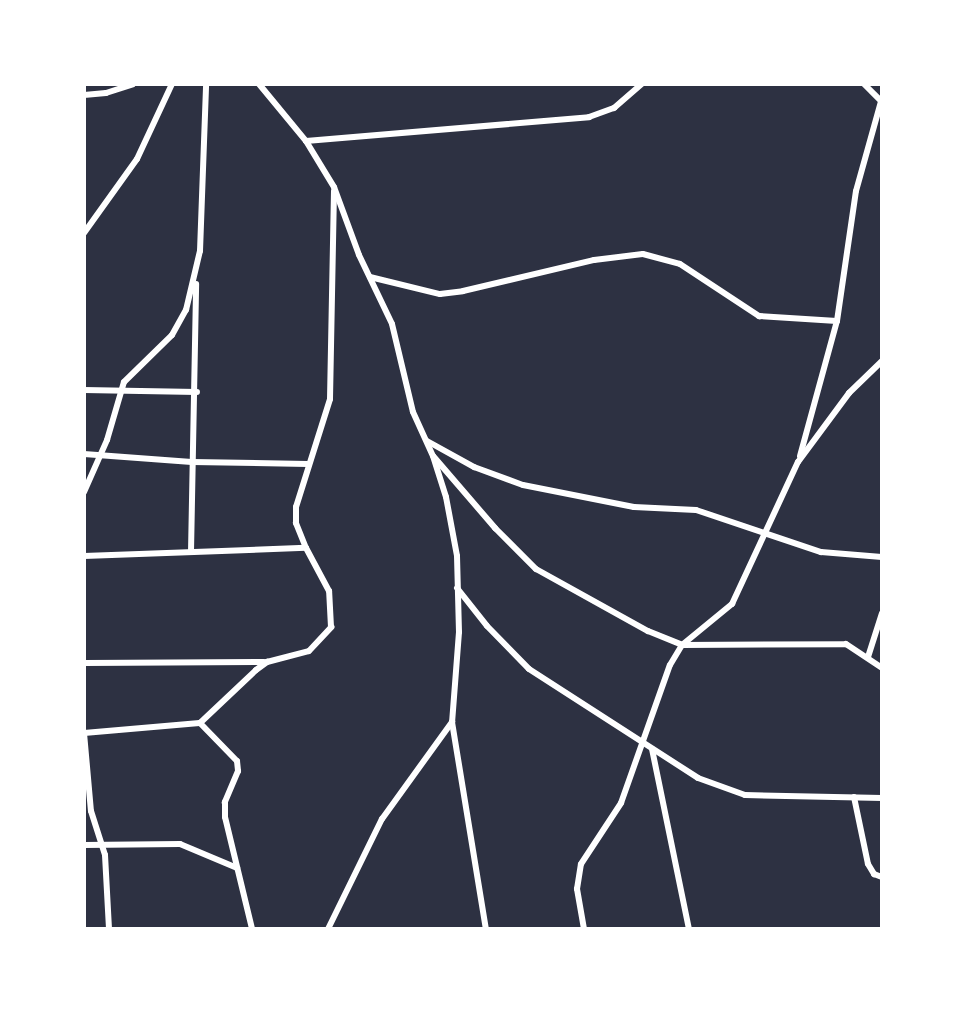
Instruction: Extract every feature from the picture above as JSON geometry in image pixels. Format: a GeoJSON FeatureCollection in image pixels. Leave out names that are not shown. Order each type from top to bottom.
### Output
{"type":"FeatureCollection","features":[{"type":"Feature","properties":{"kind":"street"},"geometry":{"type":"LineString","coordinates":[[84,95],[106,93],[133,84]]}},
{"type":"Feature","properties":{"kind":"street"},"geometry":{"type":"LineString","coordinates":[[84,232],[137,159],[172,84]]}},
{"type":"Feature","properties":{"kind":"street"},"geometry":{"type":"LineString","coordinates":[[191,552],[197,392],[196,275],[204,204],[206,84]]}},
{"type":"Feature","properties":{"kind":"street"},"geometry":{"type":"LineString","coordinates":[[259,84],[306,141],[334,187],[392,324],[413,412],[433,456],[453,527],[459,632],[452,722],[486,929]]}},
{"type":"Feature","properties":{"kind":"street"},"geometry":{"type":"LineString","coordinates":[[306,141],[589,117],[614,108],[642,84]]}},
{"type":"Feature","properties":{"kind":"street"},"geometry":{"type":"LineString","coordinates":[[584,929],[577,889],[581,864],[621,803],[666,673],[682,645],[732,604],[798,462],[837,321],[856,191],[881,100],[864,84]]}},
{"type":"Feature","properties":{"kind":"street"},"geometry":{"type":"LineString","coordinates":[[84,663],[267,662],[309,651],[331,627],[332,608],[325,579],[306,548],[296,523],[296,507],[330,399],[334,187]]}},
{"type":"Feature","properties":{"kind":"street"},"geometry":{"type":"LineString","coordinates":[[370,277],[440,294],[594,260],[643,254],[680,264],[759,316],[837,321]]}},
{"type":"Feature","properties":{"kind":"street"},"geometry":{"type":"LineString","coordinates":[[84,492],[100,457],[119,391],[139,365],[163,344],[181,322],[196,275]]}},
{"type":"Feature","properties":{"kind":"street"},"geometry":{"type":"LineString","coordinates":[[798,462],[849,393],[882,361]]}},
{"type":"Feature","properties":{"kind":"street"},"geometry":{"type":"LineString","coordinates":[[84,390],[197,392]]}},
{"type":"Feature","properties":{"kind":"street"},"geometry":{"type":"LineString","coordinates":[[427,441],[474,467],[523,485],[634,507],[696,510],[821,552],[882,557]]}},
{"type":"Feature","properties":{"kind":"street"},"geometry":{"type":"LineString","coordinates":[[84,454],[192,462],[308,464]]}},
{"type":"Feature","properties":{"kind":"street"},"geometry":{"type":"LineString","coordinates":[[433,456],[495,528],[536,569],[633,623],[682,645],[835,642],[857,649],[882,668]]}},
{"type":"Feature","properties":{"kind":"street"},"geometry":{"type":"LineString","coordinates":[[84,556],[306,548]]}},
{"type":"Feature","properties":{"kind":"street"},"geometry":{"type":"LineString","coordinates":[[457,588],[487,626],[529,669],[698,778],[745,795],[882,798]]}},
{"type":"Feature","properties":{"kind":"street"},"geometry":{"type":"LineString","coordinates":[[868,657],[882,613]]}},
{"type":"Feature","properties":{"kind":"street"},"geometry":{"type":"LineString","coordinates":[[109,929],[103,843],[91,811],[84,733],[200,723],[267,662]]}},
{"type":"Feature","properties":{"kind":"street"},"geometry":{"type":"LineString","coordinates":[[328,929],[382,819],[452,722]]}},
{"type":"Feature","properties":{"kind":"street"},"geometry":{"type":"LineString","coordinates":[[200,723],[237,761],[238,771],[224,809],[252,929]]}},
{"type":"Feature","properties":{"kind":"street"},"geometry":{"type":"LineString","coordinates":[[652,749],[689,929]]}},
{"type":"Feature","properties":{"kind":"street"},"geometry":{"type":"LineString","coordinates":[[854,797],[868,864],[874,874],[882,877]]}},
{"type":"Feature","properties":{"kind":"street"},"geometry":{"type":"LineString","coordinates":[[84,845],[180,844],[237,868]]}}]}
